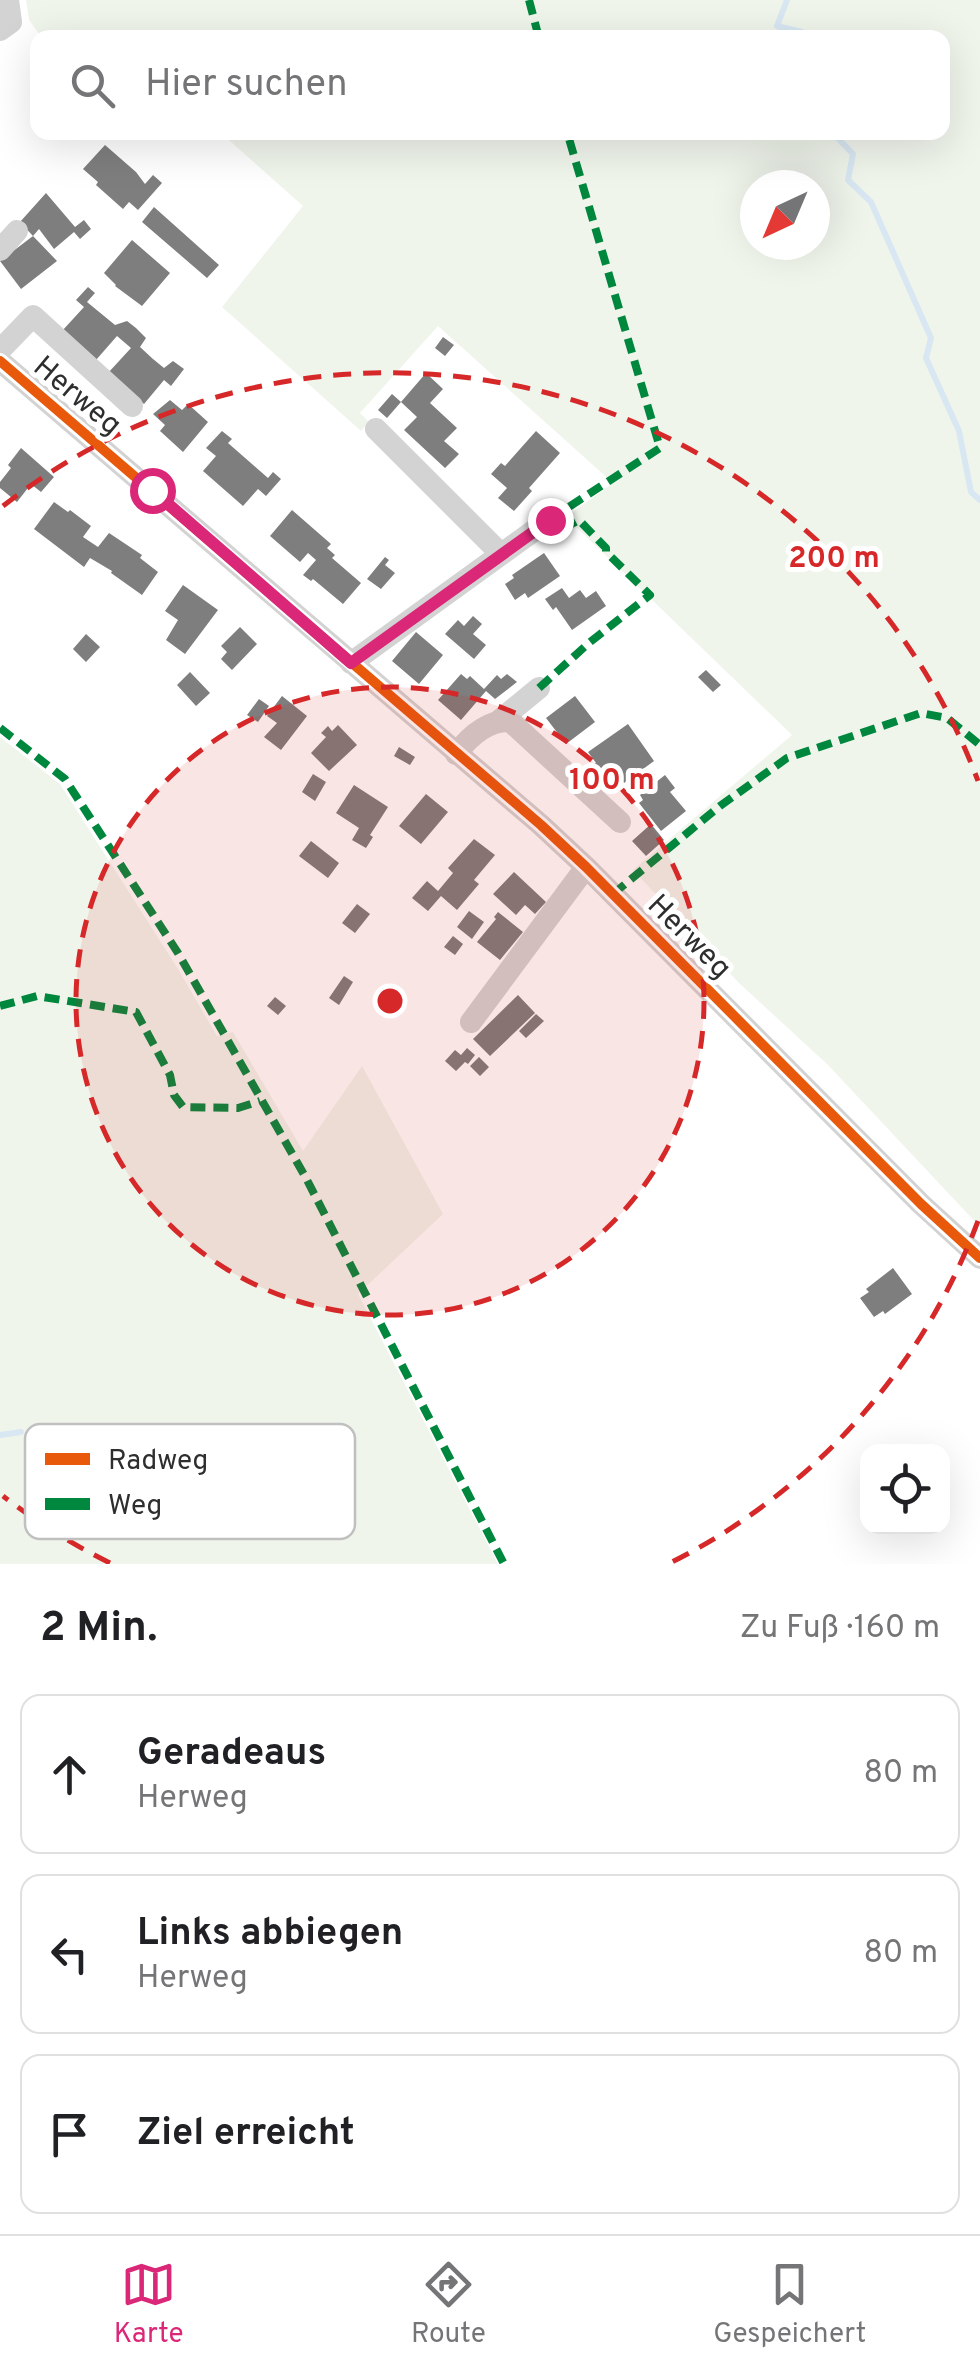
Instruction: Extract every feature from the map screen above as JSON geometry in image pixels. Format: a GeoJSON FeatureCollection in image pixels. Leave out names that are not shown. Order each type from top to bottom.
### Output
{"type":"FeatureCollection","features":[{"type":"Feature","properties":{"kind":"street"},"geometry":{"type":"LineString","coordinates":[[0,30],[11,22],[8,0]]}},
{"type":"Feature","properties":{"kind":"street"},"geometry":{"type":"LineString","coordinates":[[0,250],[17,231]]}},
{"type":"Feature","properties":{"kind":"street"},"geometry":{"type":"LineString","coordinates":[[0,350],[33,316],[132,406]]}},
{"type":"Feature","properties":{"kind":"street","name":"Herweg"},"geometry":{"type":"LineString","coordinates":[[0,361],[586,867],[921,1204],[980,1258]]}},
{"type":"Feature","properties":{"kind":"street"},"geometry":{"type":"LineString","coordinates":[[376,430],[501,554]]}},
{"type":"Feature","properties":{"kind":"street"},"geometry":{"type":"LineString","coordinates":[[351,663],[550,520]]}},
{"type":"Feature","properties":{"kind":"street"},"geometry":{"type":"LineString","coordinates":[[456,754],[465,742],[539,688]]}},
{"type":"Feature","properties":{"kind":"street"},"geometry":{"type":"LineString","coordinates":[[500,720],[510,721],[620,822]]}},
{"type":"Feature","properties":{"kind":"street"},"geometry":{"type":"LineString","coordinates":[[471,1022],[586,867]]}},
{"type":"Feature","properties":{"kind":"shaded area"},"geometry":{"type":"Polygon","coordinates":[[[26,0],[980,0],[980,1227],[828,1065],[739,983],[633,870],[792,735],[566,517],[613,483],[438,326],[360,413],[369,422],[361,431],[222,307],[303,206],[229,140],[950,140],[950,30],[36,30],[29,20],[26,0]]]}},
{"type":"Feature","properties":{"kind":"shaded area"},"geometry":{"type":"Polygon","coordinates":[[[0,737],[60,784],[217,1036],[233,1032],[303,1151],[362,1066],[443,1214],[358,1294],[498,1564],[0,1564],[0,737]]]}},
{"type":"Feature","properties":{"kind":"building"},"geometry":{"type":"Polygon","coordinates":[[[105,145],[145,184],[153,175],[162,183],[138,210],[129,202],[123,209],[83,169],[105,145]]]}},
{"type":"Feature","properties":{"kind":"building"},"geometry":{"type":"Polygon","coordinates":[[[46,193],[75,227],[84,220],[91,229],[80,239],[74,232],[54,249],[39,229],[33,236],[20,222],[46,193]]]}},
{"type":"Feature","properties":{"kind":"building"},"geometry":{"type":"Polygon","coordinates":[[[154,207],[219,265],[207,278],[142,222],[154,207]]]}},
{"type":"Feature","properties":{"kind":"building"},"geometry":{"type":"Polygon","coordinates":[[[33,236],[57,261],[21,289],[0,261],[33,236]]]}},
{"type":"Feature","properties":{"kind":"building"},"geometry":{"type":"Polygon","coordinates":[[[132,240],[170,273],[142,306],[104,273],[132,240]]]}},
{"type":"Feature","properties":{"kind":"building"},"geometry":{"type":"Polygon","coordinates":[[[88,287],[95,293],[87,302],[115,325],[127,321],[136,328],[146,338],[140,347],[153,359],[164,368],[173,361],[184,369],[171,386],[164,380],[144,404],[108,373],[131,348],[117,336],[96,360],[62,331],[84,307],[76,300],[88,287]]]}},
{"type":"Feature","properties":{"kind":"building"},"geometry":{"type":"Polygon","coordinates":[[[443,337],[454,345],[445,356],[435,348],[443,337]]]}},
{"type":"Feature","properties":{"kind":"building"},"geometry":{"type":"Polygon","coordinates":[[[426,373],[443,389],[430,403],[457,428],[444,441],[459,454],[445,468],[404,430],[417,417],[401,402],[426,373]]]}},
{"type":"Feature","properties":{"kind":"building"},"geometry":{"type":"Polygon","coordinates":[[[392,394],[401,402],[387,418],[378,410],[392,394]]]}},
{"type":"Feature","properties":{"kind":"building"},"geometry":{"type":"Polygon","coordinates":[[[170,400],[182,410],[188,404],[208,422],[183,452],[160,431],[165,425],[153,414],[170,400]]]}},
{"type":"Feature","properties":{"kind":"building"},"geometry":{"type":"Polygon","coordinates":[[[222,431],[232,439],[228,443],[268,478],[273,472],[281,479],[266,496],[258,489],[243,506],[203,471],[216,456],[206,448],[222,431]]]}},
{"type":"Feature","properties":{"kind":"building"},"geometry":{"type":"Polygon","coordinates":[[[536,431],[560,453],[514,511],[498,498],[507,488],[491,474],[501,463],[505,466],[536,431]]]}},
{"type":"Feature","properties":{"kind":"building"},"geometry":{"type":"Polygon","coordinates":[[[21,448],[54,477],[41,492],[31,484],[17,502],[0,488],[0,482],[21,448]]]}},
{"type":"Feature","properties":{"kind":"building"},"geometry":{"type":"Polygon","coordinates":[[[54,502],[91,526],[83,537],[98,547],[109,533],[142,555],[140,558],[158,572],[142,595],[90,558],[84,567],[34,529],[54,502]]]}},
{"type":"Feature","properties":{"kind":"building"},"geometry":{"type":"Polygon","coordinates":[[[292,510],[331,544],[327,548],[335,555],[332,558],[361,583],[343,604],[303,575],[316,560],[308,553],[300,562],[270,536],[292,510]]]}},
{"type":"Feature","properties":{"kind":"building"},"geometry":{"type":"Polygon","coordinates":[[[544,553],[560,576],[528,598],[525,593],[515,600],[505,584],[544,553]]]}},
{"type":"Feature","properties":{"kind":"building"},"geometry":{"type":"Polygon","coordinates":[[[385,557],[389,560],[385,565],[395,573],[381,589],[367,579],[385,557]]]}},
{"type":"Feature","properties":{"kind":"building"},"geometry":{"type":"Polygon","coordinates":[[[183,585],[218,610],[185,654],[166,640],[178,620],[165,611],[183,585]]]}},
{"type":"Feature","properties":{"kind":"building"},"geometry":{"type":"Polygon","coordinates":[[[562,588],[569,598],[580,590],[586,598],[596,591],[606,606],[572,630],[556,607],[553,610],[545,599],[562,588]]]}},
{"type":"Feature","properties":{"kind":"building"},"geometry":{"type":"Polygon","coordinates":[[[473,616],[482,624],[473,634],[486,645],[474,659],[445,634],[458,620],[464,626],[473,616]]]}},
{"type":"Feature","properties":{"kind":"building"},"geometry":{"type":"Polygon","coordinates":[[[240,627],[257,644],[232,670],[221,659],[227,652],[221,646],[240,627]]]}},
{"type":"Feature","properties":{"kind":"building"},"geometry":{"type":"Polygon","coordinates":[[[416,632],[443,655],[419,684],[392,661],[416,632]]]}},
{"type":"Feature","properties":{"kind":"building"},"geometry":{"type":"Polygon","coordinates":[[[86,634],[100,647],[86,662],[73,649],[86,634]]]}},
{"type":"Feature","properties":{"kind":"building"},"geometry":{"type":"Polygon","coordinates":[[[706,670],[721,685],[713,692],[698,677],[706,670]]]}},
{"type":"Feature","properties":{"kind":"building"},"geometry":{"type":"Polygon","coordinates":[[[190,672],[210,693],[196,706],[177,685],[190,672]]]}},
{"type":"Feature","properties":{"kind":"building"},"geometry":{"type":"Polygon","coordinates":[[[461,674],[467,679],[470,676],[484,689],[497,675],[501,679],[507,674],[517,682],[495,699],[486,691],[461,720],[438,700],[461,674]]]}},
{"type":"Feature","properties":{"kind":"building"},"geometry":{"type":"Polygon","coordinates":[[[282,696],[307,716],[281,750],[264,737],[277,723],[267,716],[282,696]]]}},
{"type":"Feature","properties":{"kind":"building"},"geometry":{"type":"Polygon","coordinates":[[[575,696],[595,722],[566,744],[546,718],[575,696]]]}},
{"type":"Feature","properties":{"kind":"building"},"geometry":{"type":"Polygon","coordinates":[[[259,699],[269,706],[258,722],[247,715],[259,699]]]}},
{"type":"Feature","properties":{"kind":"building"},"geometry":{"type":"Polygon","coordinates":[[[628,724],[654,761],[624,783],[619,775],[612,780],[606,771],[600,775],[588,752],[628,724]]]}},
{"type":"Feature","properties":{"kind":"building"},"geometry":{"type":"Polygon","coordinates":[[[338,725],[357,745],[329,771],[311,753],[326,737],[321,733],[328,726],[332,731],[338,725]]]}},
{"type":"Feature","properties":{"kind":"building"},"geometry":{"type":"Polygon","coordinates":[[[399,747],[415,757],[410,765],[394,756],[399,747]]]}},
{"type":"Feature","properties":{"kind":"building"},"geometry":{"type":"Polygon","coordinates":[[[313,774],[326,782],[315,801],[302,792],[313,774]]]}},
{"type":"Feature","properties":{"kind":"building"},"geometry":{"type":"Polygon","coordinates":[[[665,775],[675,788],[670,792],[686,811],[661,831],[639,803],[643,800],[640,795],[665,775]]]}},
{"type":"Feature","properties":{"kind":"building"},"geometry":{"type":"Polygon","coordinates":[[[354,785],[388,807],[366,848],[352,840],[359,828],[336,813],[354,785]]]}},
{"type":"Feature","properties":{"kind":"building"},"geometry":{"type":"Polygon","coordinates":[[[426,794],[448,812],[421,844],[399,826],[426,794]]]}},
{"type":"Feature","properties":{"kind":"building"},"geometry":{"type":"Polygon","coordinates":[[[651,824],[664,840],[646,856],[632,841],[651,824]]]}},
{"type":"Feature","properties":{"kind":"building"},"geometry":{"type":"Polygon","coordinates":[[[474,839],[495,855],[474,880],[479,884],[457,910],[441,896],[428,911],[412,898],[427,881],[438,891],[453,873],[448,868],[474,839]]]}},
{"type":"Feature","properties":{"kind":"building"},"geometry":{"type":"Polygon","coordinates":[[[311,841],[339,863],[328,878],[299,856],[311,841]]]}},
{"type":"Feature","properties":{"kind":"building"},"geometry":{"type":"Polygon","coordinates":[[[514,872],[546,902],[535,914],[525,905],[516,915],[493,894],[514,872]]]}},
{"type":"Feature","properties":{"kind":"building"},"geometry":{"type":"Polygon","coordinates":[[[357,904],[370,914],[355,933],[342,923],[357,904]]]}},
{"type":"Feature","properties":{"kind":"building"},"geometry":{"type":"Polygon","coordinates":[[[469,911],[484,922],[472,939],[457,927],[469,911]]]}},
{"type":"Feature","properties":{"kind":"building"},"geometry":{"type":"Polygon","coordinates":[[[498,912],[523,932],[500,960],[477,942],[498,912]]]}},
{"type":"Feature","properties":{"kind":"building"},"geometry":{"type":"Polygon","coordinates":[[[453,936],[463,944],[455,955],[444,947],[453,936]]]}},
{"type":"Feature","properties":{"kind":"building"},"geometry":{"type":"Polygon","coordinates":[[[344,976],[353,982],[339,1005],[329,998],[344,976]]]}},
{"type":"Feature","properties":{"kind":"building"},"geometry":{"type":"Polygon","coordinates":[[[518,995],[535,1013],[490,1056],[473,1039],[518,995]]]}},
{"type":"Feature","properties":{"kind":"building"},"geometry":{"type":"Polygon","coordinates":[[[275,997],[286,1006],[278,1015],[267,1006],[275,997]]]}},
{"type":"Feature","properties":{"kind":"building"},"geometry":{"type":"Polygon","coordinates":[[[536,1014],[544,1021],[526,1038],[519,1031],[536,1014]]]}},
{"type":"Feature","properties":{"kind":"building"},"geometry":{"type":"Polygon","coordinates":[[[467,1048],[475,1055],[468,1064],[465,1062],[456,1071],[445,1061],[455,1050],[461,1055],[467,1048]]]}},
{"type":"Feature","properties":{"kind":"building"},"geometry":{"type":"Polygon","coordinates":[[[479,1057],[489,1067],[480,1076],[470,1066],[479,1057]]]}},
{"type":"Feature","properties":{"kind":"building"},"geometry":{"type":"Polygon","coordinates":[[[893,1268],[912,1294],[885,1314],[883,1311],[874,1317],[860,1298],[893,1268]]]}},
{"type":"Feature","properties":{"kind":"waterway"},"geometry":{"type":"LineString","coordinates":[[787,0],[777,26],[794,30]]}},
{"type":"Feature","properties":{"kind":"waterway"},"geometry":{"type":"LineString","coordinates":[[840,140],[853,154],[848,180],[871,202],[931,338],[926,358],[959,431],[971,492],[980,500]]}},
{"type":"Feature","properties":{"kind":"waterway"},"geometry":{"type":"LineString","coordinates":[[0,1435],[21,1432]]}},
{"type":"Feature","properties":{"kind":"marked path"},"geometry":{"type":"LineString","coordinates":[[529,0],[537,30]]}},
{"type":"Feature","properties":{"kind":"marked path"},"geometry":{"type":"LineString","coordinates":[[550,519],[660,448],[569,140]]}},
{"type":"Feature","properties":{"kind":"marked path"},"geometry":{"type":"LineString","coordinates":[[539,688],[650,595],[579,520],[568,526]]}},
{"type":"Feature","properties":{"kind":"marked path"},"geometry":{"type":"LineString","coordinates":[[613,894],[720,806],[787,758],[921,713],[947,718],[980,745]]}},
{"type":"Feature","properties":{"kind":"marked path"},"geometry":{"type":"LineString","coordinates":[[0,728],[65,779],[178,953],[306,1178],[504,1564]]}},
{"type":"Feature","properties":{"kind":"marked path"},"geometry":{"type":"LineString","coordinates":[[0,1006],[37,996],[136,1012],[183,1107],[238,1108],[260,1101]]}},
{"type":"Feature","properties":{"kind":"cycle path"},"geometry":{"type":"LineString","coordinates":[[0,361],[541,825],[980,1258]]}},
{"type":"Feature","properties":{"kind":"route"},"geometry":{"type":"LineString","coordinates":[[152,490],[351,663],[550,520]]}}]}
